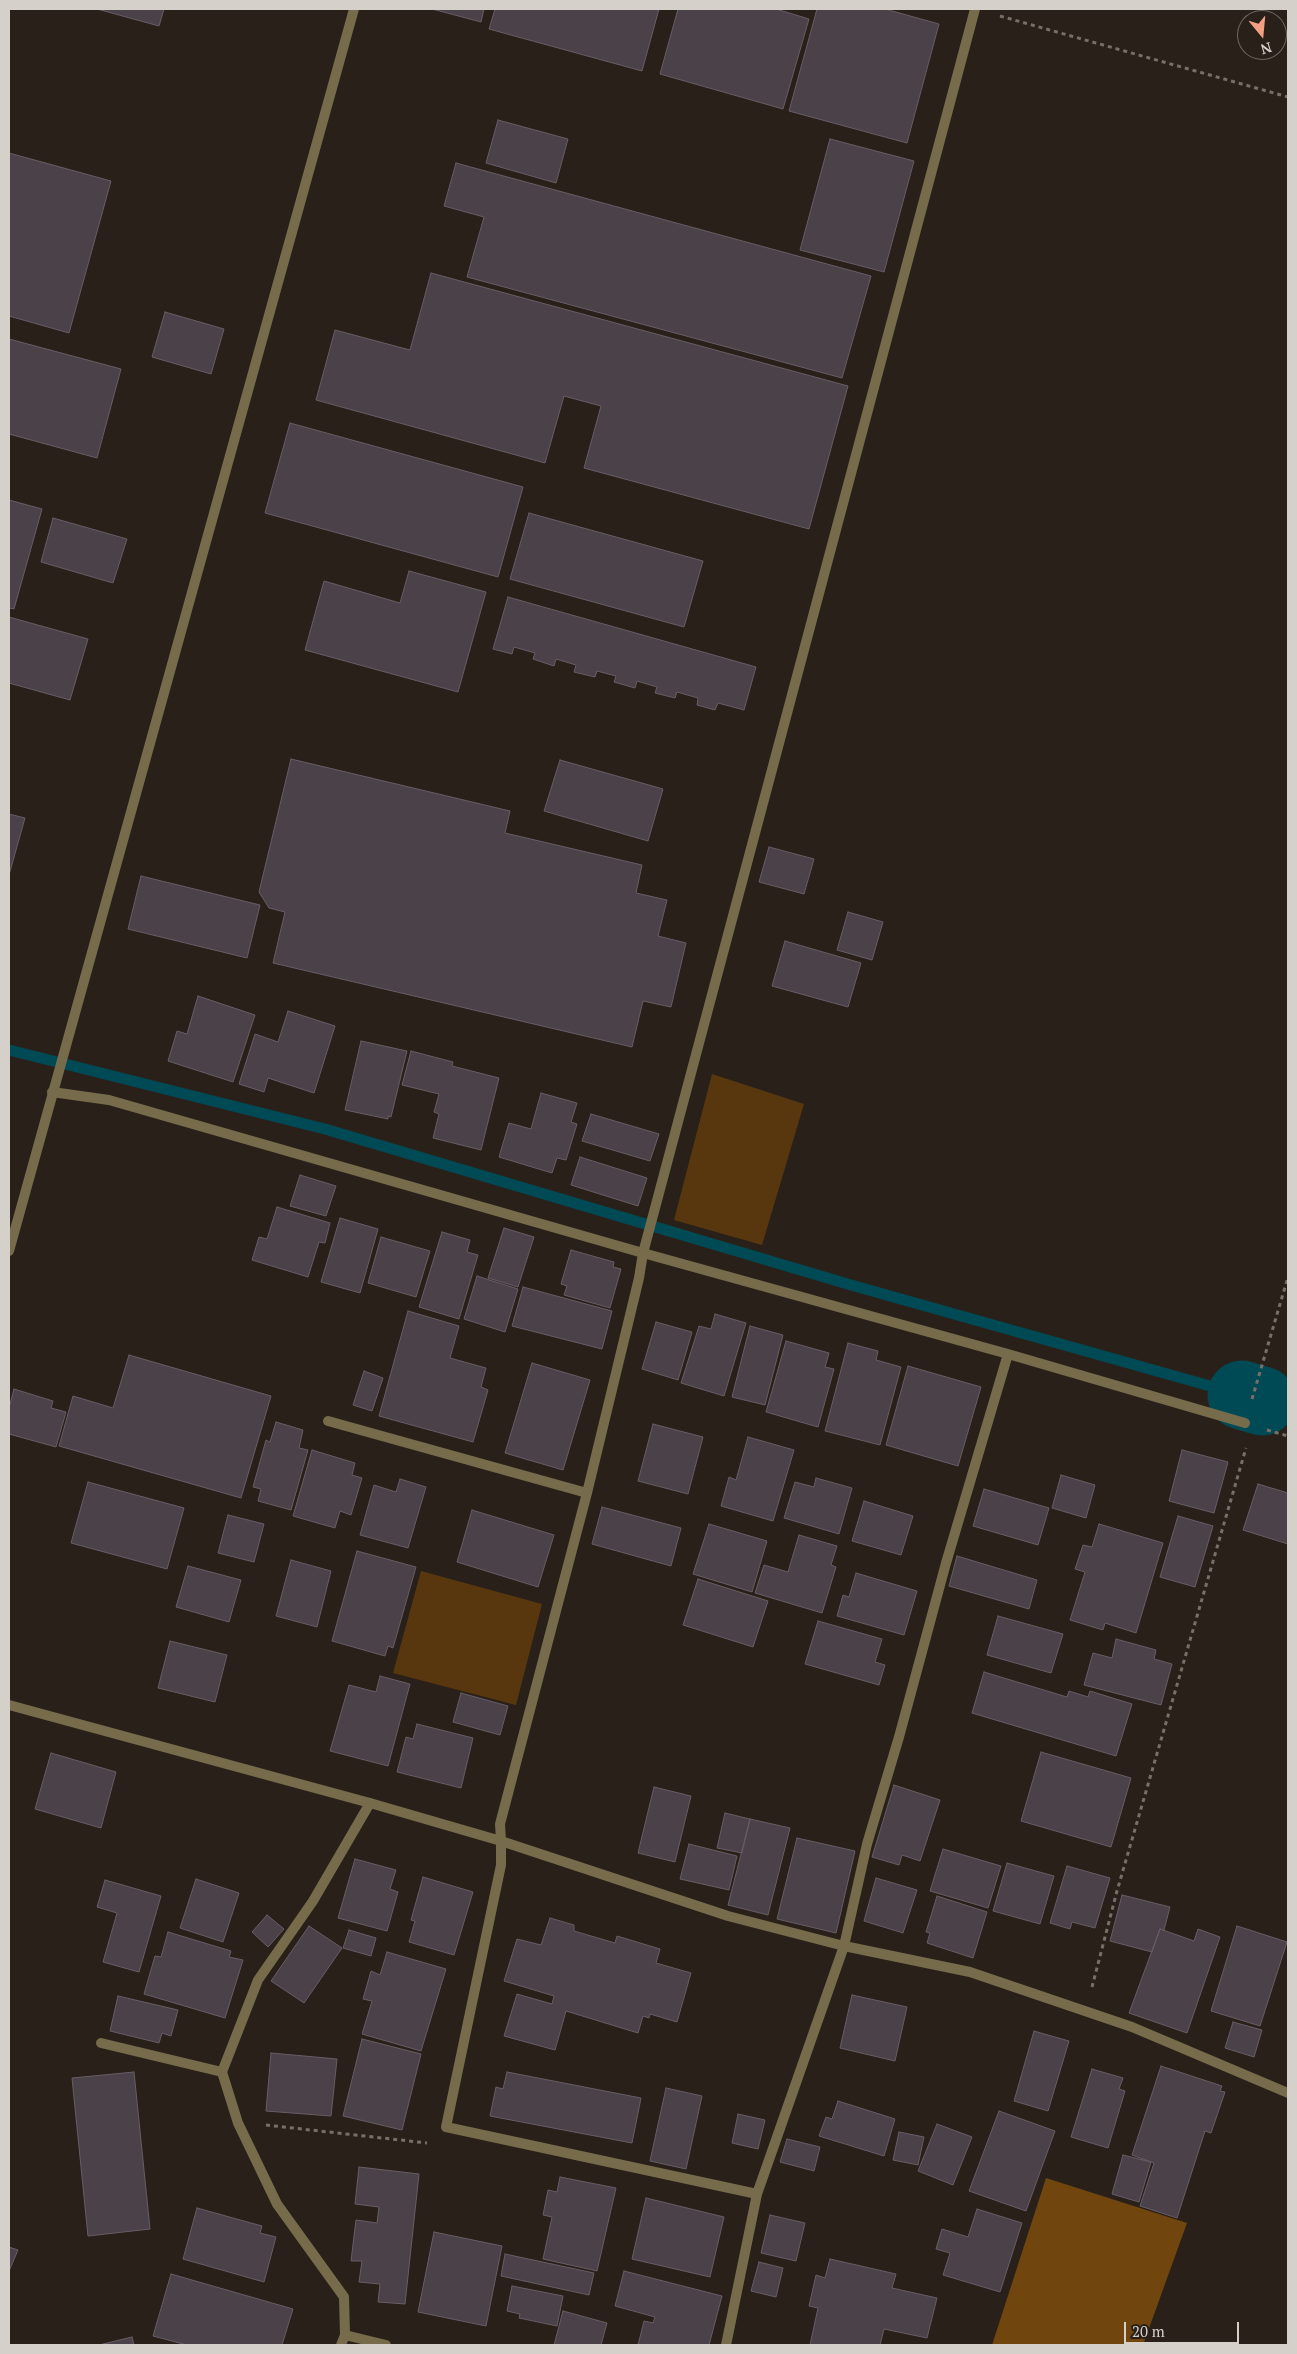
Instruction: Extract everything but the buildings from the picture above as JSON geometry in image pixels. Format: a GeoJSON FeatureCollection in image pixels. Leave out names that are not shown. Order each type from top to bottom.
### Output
{"type":"FeatureCollection","features":[{"type":"Feature","properties":{"kind":"street"},"geometry":{"type":"LineString","coordinates":[[9,1252],[354,9]]}},
{"type":"Feature","properties":{"kind":"street"},"geometry":{"type":"LineString","coordinates":[[757,2194],[446,2127],[501,1865],[500,1824],[587,1492],[639,1278],[647,1236],[975,9]]}},
{"type":"Feature","properties":{"kind":"street"},"geometry":{"type":"LineString","coordinates":[[54,1088],[109,1100],[643,1253],[1008,1354],[1245,1423]]}},
{"type":"Feature","properties":{"kind":"street"},"geometry":{"type":"LineString","coordinates":[[726,2345],[757,2194],[844,1946],[867,1844],[899,1737],[946,1562],[1008,1354]]}},
{"type":"Feature","properties":{"kind":"street"},"geometry":{"type":"LineString","coordinates":[[328,1421],[587,1492]]}},
{"type":"Feature","properties":{"kind":"street"},"geometry":{"type":"LineString","coordinates":[[9,1705],[370,1803],[501,1841],[728,1916],[844,1946],[970,1972],[1132,2026],[1288,2093]]}},
{"type":"Feature","properties":{"kind":"street"},"geometry":{"type":"LineString","coordinates":[[370,1803],[313,1901],[258,1980],[222,2072],[242,2134],[277,2204],[344,2297],[343,2340],[386,2345]]}},
{"type":"Feature","properties":{"kind":"street"},"geometry":{"type":"LineString","coordinates":[[101,2043],[222,2072]]}},
{"type":"Feature","properties":{"kind":"path"},"geometry":{"type":"LineString","coordinates":[[975,9],[1288,97]]}},
{"type":"Feature","properties":{"kind":"path"},"geometry":{"type":"LineString","coordinates":[[1255,1388],[1288,1276]]}},
{"type":"Feature","properties":{"kind":"path"},"geometry":{"type":"LineString","coordinates":[[1086,2011],[1117,1891],[1247,1444]]}},
{"type":"Feature","properties":{"kind":"path"},"geometry":{"type":"LineString","coordinates":[[242,2134],[263,2125],[438,2144],[446,2127]]}},
{"type":"Feature","properties":{"kind":"shaded area"},"geometry":{"type":"Polygon","coordinates":[[[712,1074],[804,1104],[762,1245],[674,1220],[712,1074]]]}},
{"type":"Feature","properties":{"kind":"shaded area"},"geometry":{"type":"Polygon","coordinates":[[[421,1571],[542,1604],[516,1705],[393,1673],[421,1571]]]}},
{"type":"Feature","properties":{"kind":"shaded area"},"geometry":{"type":"Polygon","coordinates":[[[1046,2178],[1187,2223],[1143,2345],[992,2345],[1046,2178]]]}},
{"type":"Feature","properties":{"kind":"waterway"},"geometry":{"type":"LineString","coordinates":[[9,1050],[325,1129],[851,1285],[1242,1395]]}},
{"type":"Feature","properties":{"kind":"waterway"},"geometry":{"type":"LineString","coordinates":[[1242,1395],[1262,1401]]}},
{"type":"Feature","properties":{"kind":"waterway"},"geometry":{"type":"LineString","coordinates":[[1262,1401],[1288,1408]]}}]}
